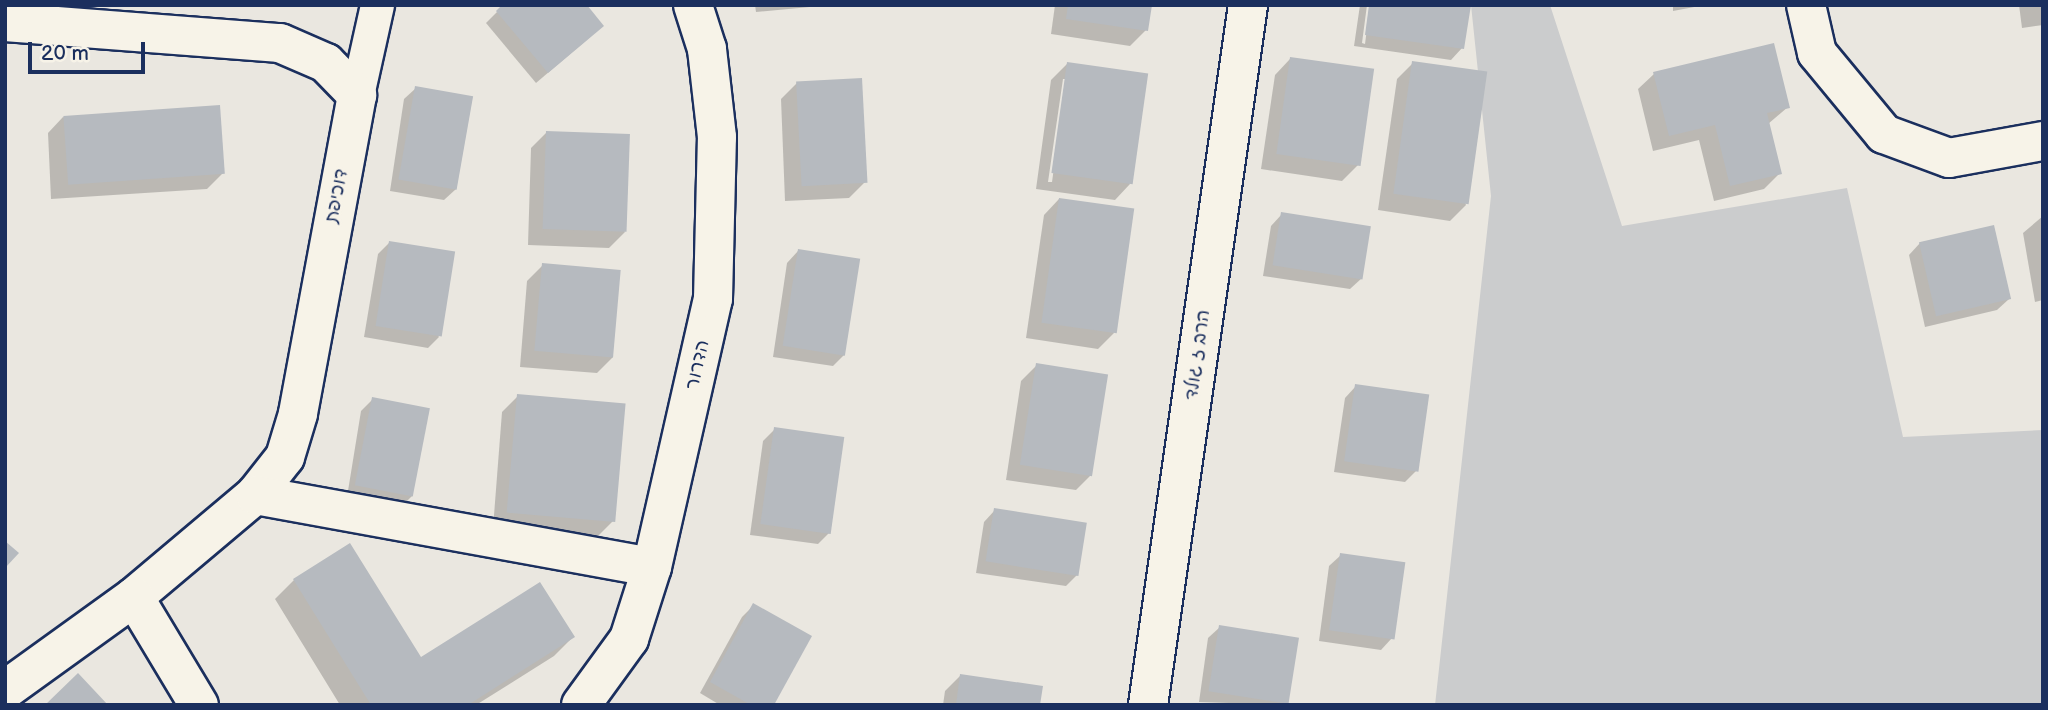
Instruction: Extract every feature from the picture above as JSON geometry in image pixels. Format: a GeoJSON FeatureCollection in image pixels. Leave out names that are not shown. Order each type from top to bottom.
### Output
{"type":"FeatureCollection","features":[{"type":"Feature","properties":{"kind":"street"},"geometry":{"type":"LineString","coordinates":[[357,95],[377,5]]}},
{"type":"Feature","properties":{"kind":"street","name":"הדרור"},"geometry":{"type":"LineString","coordinates":[[581,705],[629,639],[652,567],[713,299],[717,137],[707,49],[693,5]]}},
{"type":"Feature","properties":{"kind":"street","name":"הרב ז גולד"},"geometry":{"type":"LineString","coordinates":[[1148,705],[1248,5]]}},
{"type":"Feature","properties":{"kind":"street"},"geometry":{"type":"LineString","coordinates":[[1806,5],[1817,53],[1884,134],[1949,158],[2043,141]]}},
{"type":"Feature","properties":{"kind":"street"},"geometry":{"type":"LineString","coordinates":[[5,22],[280,43],[326,63],[357,95]]}},
{"type":"Feature","properties":{"kind":"street","name":"דוכיפת"},"geometry":{"type":"LineString","coordinates":[[5,690],[134,597],[255,495],[285,457],[298,414],[357,95]]}},
{"type":"Feature","properties":{"kind":"street"},"geometry":{"type":"LineString","coordinates":[[255,495],[652,567]]}},
{"type":"Feature","properties":{"kind":"street"},"geometry":{"type":"LineString","coordinates":[[134,597],[199,705]]}},
{"type":"Feature","properties":{"kind":"shaded area"},"geometry":{"type":"Polygon","coordinates":[[[1471,5],[1550,5],[1622,226],[1847,188],[1903,437],[2043,430],[2043,705],[1435,705],[1491,196],[1471,5]]]}},
{"type":"Feature","properties":{"kind":"building"},"geometry":{"type":"Polygon","coordinates":[[[502,5],[587,5],[604,26],[548,73],[496,11],[502,5]]]}},
{"type":"Feature","properties":{"kind":"building"},"geometry":{"type":"Polygon","coordinates":[[[1068,5],[1152,5],[1148,31],[1066,19],[1068,5]]]}},
{"type":"Feature","properties":{"kind":"building"},"geometry":{"type":"Polygon","coordinates":[[[1369,5],[1471,5],[1464,49],[1365,35],[1369,5]]]}},
{"type":"Feature","properties":{"kind":"building"},"geometry":{"type":"Polygon","coordinates":[[[1774,43],[1790,108],[1767,113],[1782,174],[1730,186],[1715,125],[1669,136],[1653,72],[1774,43]]]}},
{"type":"Feature","properties":{"kind":"building"},"geometry":{"type":"Polygon","coordinates":[[[1290,57],[1374,69],[1361,166],[1276,154],[1290,57]]]}},
{"type":"Feature","properties":{"kind":"building"},"geometry":{"type":"Polygon","coordinates":[[[1412,61],[1487,72],[1469,204],[1393,194],[1412,61]]]}},
{"type":"Feature","properties":{"kind":"building"},"geometry":{"type":"Polygon","coordinates":[[[1067,62],[1148,73],[1133,184],[1051,173],[1067,62]]]}},
{"type":"Feature","properties":{"kind":"building"},"geometry":{"type":"Polygon","coordinates":[[[862,78],[867,183],[802,186],[796,81],[862,78]]]}},
{"type":"Feature","properties":{"kind":"building"},"geometry":{"type":"Polygon","coordinates":[[[415,86],[473,96],[457,190],[399,180],[415,86]]]}},
{"type":"Feature","properties":{"kind":"building"},"geometry":{"type":"Polygon","coordinates":[[[220,105],[225,174],[68,185],[63,116],[220,105]]]}},
{"type":"Feature","properties":{"kind":"building"},"geometry":{"type":"Polygon","coordinates":[[[546,131],[630,134],[627,232],[543,229],[546,131]]]}},
{"type":"Feature","properties":{"kind":"building"},"geometry":{"type":"Polygon","coordinates":[[[1059,198],[1134,209],[1117,333],[1041,323],[1059,198]]]}},
{"type":"Feature","properties":{"kind":"building"},"geometry":{"type":"Polygon","coordinates":[[[1281,212],[1371,226],[1362,280],[1273,265],[1281,212]]]}},
{"type":"Feature","properties":{"kind":"building"},"geometry":{"type":"Polygon","coordinates":[[[1994,225],[2011,299],[1936,316],[1919,242],[1994,225]]]}},
{"type":"Feature","properties":{"kind":"building"},"geometry":{"type":"Polygon","coordinates":[[[389,241],[455,251],[442,336],[376,326],[389,241]]]}},
{"type":"Feature","properties":{"kind":"building"},"geometry":{"type":"Polygon","coordinates":[[[798,249],[860,259],[845,356],[783,346],[798,249]]]}},
{"type":"Feature","properties":{"kind":"building"},"geometry":{"type":"Polygon","coordinates":[[[542,263],[621,270],[613,358],[534,351],[542,263]]]}},
{"type":"Feature","properties":{"kind":"building"},"geometry":{"type":"Polygon","coordinates":[[[1036,363],[1108,374],[1092,476],[1020,465],[1036,363]]]}},
{"type":"Feature","properties":{"kind":"building"},"geometry":{"type":"Polygon","coordinates":[[[1355,384],[1429,394],[1418,472],[1344,461],[1355,384]]]}},
{"type":"Feature","properties":{"kind":"building"},"geometry":{"type":"Polygon","coordinates":[[[517,394],[626,403],[615,522],[507,513],[517,394]]]}},
{"type":"Feature","properties":{"kind":"building"},"geometry":{"type":"Polygon","coordinates":[[[372,397],[430,408],[413,497],[355,485],[372,397]]]}},
{"type":"Feature","properties":{"kind":"building"},"geometry":{"type":"Polygon","coordinates":[[[774,427],[844,437],[831,534],[760,524],[774,427]]]}},
{"type":"Feature","properties":{"kind":"building"},"geometry":{"type":"Polygon","coordinates":[[[994,508],[1087,523],[1078,576],[986,561],[994,508]]]}},
{"type":"Feature","properties":{"kind":"building"},"geometry":{"type":"Polygon","coordinates":[[[5,541],[19,553],[5,568],[5,541]]]}},
{"type":"Feature","properties":{"kind":"building"},"geometry":{"type":"Polygon","coordinates":[[[350,543],[421,657],[540,582],[575,637],[468,705],[371,705],[293,579],[350,543]]]}},
{"type":"Feature","properties":{"kind":"building"},"geometry":{"type":"Polygon","coordinates":[[[1340,553],[1405,562],[1395,639],[1329,630],[1340,553]]]}},
{"type":"Feature","properties":{"kind":"building"},"geometry":{"type":"Polygon","coordinates":[[[753,603],[812,636],[774,705],[751,705],[710,682],[753,603]]]}},
{"type":"Feature","properties":{"kind":"building"},"geometry":{"type":"Polygon","coordinates":[[[1219,625],[1299,638],[1289,704],[1209,691],[1219,625]]]}},
{"type":"Feature","properties":{"kind":"building"},"geometry":{"type":"Polygon","coordinates":[[[78,673],[108,705],[45,705],[78,673]]]}},
{"type":"Feature","properties":{"kind":"building"},"geometry":{"type":"Polygon","coordinates":[[[960,674],[1043,686],[1040,705],[956,705],[960,674]]]}}]}
